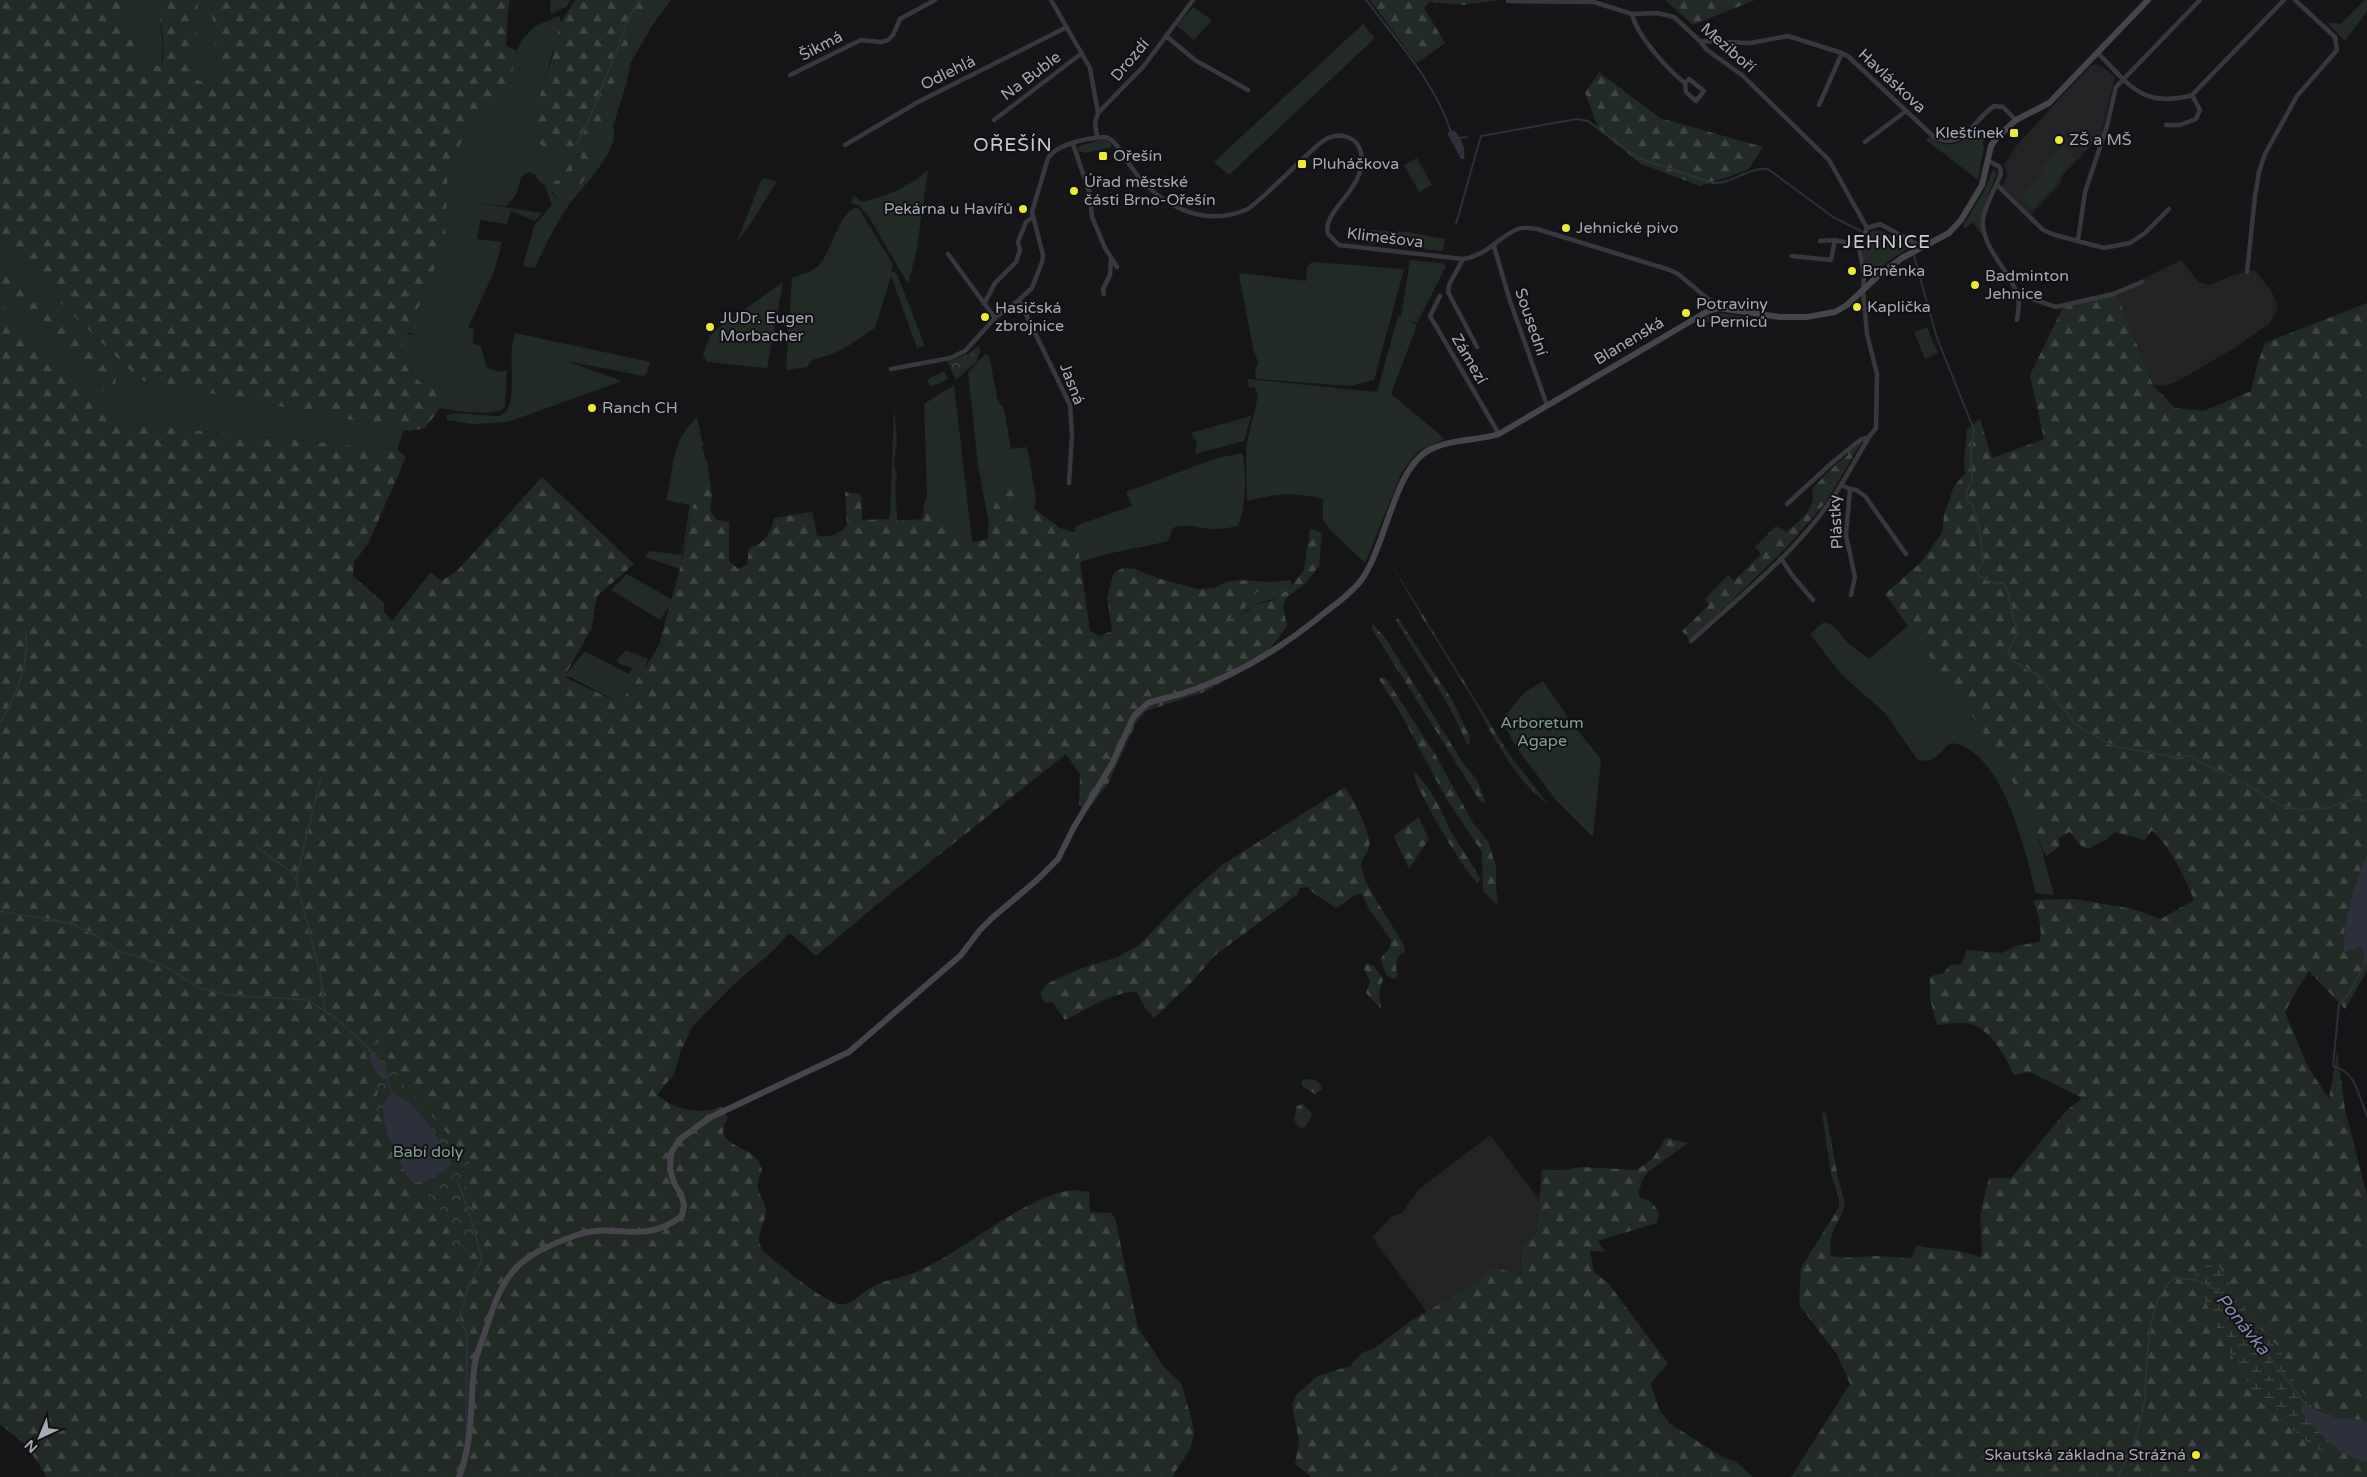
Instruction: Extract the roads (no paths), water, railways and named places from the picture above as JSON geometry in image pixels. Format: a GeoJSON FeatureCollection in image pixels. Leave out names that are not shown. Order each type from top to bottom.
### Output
{"type":"FeatureCollection","features":[{"type":"Feature","properties":{"kind":"street","name":"Šikmá"},"geometry":{"type":"LineString","coordinates":[[790,75],[861,40],[881,42],[888,40],[893,35],[900,19],[935,0]]}},
{"type":"Feature","properties":{"kind":"street"},"geometry":{"type":"LineString","coordinates":[[891,369],[958,355],[970,347],[995,318],[1032,288],[1042,262],[1042,247],[1033,217],[1033,206],[1048,158],[1053,153],[1073,144],[1097,138],[1095,122],[1098,113],[1092,76],[1082,53],[1065,28],[1050,0]]}},
{"type":"Feature","properties":{"kind":"street","name":"Drozdí"},"geometry":{"type":"LineString","coordinates":[[1098,113],[1143,67],[1193,0]]}},
{"type":"Feature","properties":{"kind":"street"},"geometry":{"type":"LineString","coordinates":[[1477,348],[1448,292],[1449,285],[1463,259],[1475,257],[1518,229],[1544,230],[1670,270],[1678,274],[1718,308],[1780,317],[1825,315],[1843,308],[1892,265],[1956,227],[1982,184],[1994,142],[2016,120],[2049,103],[2148,0]]}},
{"type":"Feature","properties":{"kind":"street"},"geometry":{"type":"LineString","coordinates":[[2078,240],[2085,192],[2107,126],[2116,88],[2200,0]]}},
{"type":"Feature","properties":{"kind":"street"},"geometry":{"type":"LineString","coordinates":[[2097,52],[2123,79],[2143,94],[2158,100],[2177,99],[2192,95],[2284,0]]}},
{"type":"Feature","properties":{"kind":"street"},"geometry":{"type":"LineString","coordinates":[[2247,272],[2258,180],[2265,154],[2297,96],[2334,53],[2337,45],[2335,37],[2294,0]]}},
{"type":"Feature","properties":{"kind":"street","name":"Meziboří"},"geometry":{"type":"LineString","coordinates":[[1508,1],[1594,2],[1632,14],[1670,16],[1700,41],[1707,50],[1742,75],[1834,166],[1867,228]]}},
{"type":"Feature","properties":{"kind":"street"},"geometry":{"type":"LineString","coordinates":[[1632,14],[1637,27],[1668,69],[1686,83]]}},
{"type":"Feature","properties":{"kind":"street","name":"Odlehlá"},"geometry":{"type":"LineString","coordinates":[[845,145],[918,102],[1065,28]]}},
{"type":"Feature","properties":{"kind":"street"},"geometry":{"type":"LineString","coordinates":[[1166,36],[1195,60],[1248,90]]}},
{"type":"Feature","properties":{"kind":"street","name":"Havláskova"},"geometry":{"type":"LineString","coordinates":[[1700,41],[1750,43],[1779,36],[1788,36],[1842,53],[1849,57],[1935,138],[1947,142],[1966,134],[1994,106],[2003,108],[2016,120]]}},
{"type":"Feature","properties":{"kind":"street","name":"Na Buble"},"geometry":{"type":"LineString","coordinates":[[994,120],[1082,53]]}},
{"type":"Feature","properties":{"kind":"street"},"geometry":{"type":"LineString","coordinates":[[1819,105],[1842,53]]}},
{"type":"Feature","properties":{"kind":"street"},"geometry":{"type":"LineString","coordinates":[[1689,79],[1704,91],[1696,102],[1686,92],[1686,83],[1689,79]]}},
{"type":"Feature","properties":{"kind":"street"},"geometry":{"type":"LineString","coordinates":[[2166,125],[2180,125],[2196,119],[2200,110],[2192,95]]}},
{"type":"Feature","properties":{"kind":"street"},"geometry":{"type":"LineString","coordinates":[[1865,142],[1906,112]]}},
{"type":"Feature","properties":{"kind":"street","name":"Klimešova"},"geometry":{"type":"LineString","coordinates":[[1097,138],[1105,136],[1111,140],[1139,178],[1161,197],[1195,216],[1210,217],[1235,215],[1248,209],[1320,143],[1336,135],[1344,136],[1350,138],[1359,148],[1361,165],[1355,186],[1328,221],[1326,230],[1330,239],[1339,245],[1463,259]]}},
{"type":"Feature","properties":{"kind":"street"},"geometry":{"type":"LineString","coordinates":[[1073,144],[1089,190],[1092,217],[1117,267]]}},
{"type":"Feature","properties":{"kind":"street"},"geometry":{"type":"LineString","coordinates":[[1988,160],[2000,168],[2001,173],[1985,213],[1983,225],[1987,241],[2017,294],[2019,305],[2018,320]]}},
{"type":"Feature","properties":{"kind":"street"},"geometry":{"type":"LineString","coordinates":[[1997,185],[2043,230],[2104,248],[2120,246],[2140,237],[2157,217],[2168,209]]}},
{"type":"Feature","properties":{"kind":"street"},"geometry":{"type":"LineString","coordinates":[[984,304],[995,283],[1016,262],[1020,250],[1018,242],[1026,222],[1033,217]]}},
{"type":"Feature","properties":{"kind":"street"},"geometry":{"type":"LineString","coordinates":[[1841,485],[1876,423],[1876,367],[1867,334],[1863,290],[1864,276],[1859,246],[1867,228],[1880,224],[1922,247]]}},
{"type":"Feature","properties":{"kind":"street"},"geometry":{"type":"LineString","coordinates":[[1820,241],[1835,240],[1859,246]]}},
{"type":"Feature","properties":{"kind":"street"},"geometry":{"type":"LineString","coordinates":[[1792,256],[1831,260],[1835,240]]}},
{"type":"Feature","properties":{"kind":"street","name":"Sousední"},"geometry":{"type":"LineString","coordinates":[[1494,246],[1510,301],[1547,405]]}},
{"type":"Feature","properties":{"kind":"street"},"geometry":{"type":"LineString","coordinates":[[948,254],[995,318]]}},
{"type":"Feature","properties":{"kind":"street"},"geometry":{"type":"LineString","coordinates":[[1104,294],[1103,289],[1110,275],[1111,258]]}},
{"type":"Feature","properties":{"kind":"street"},"geometry":{"type":"LineString","coordinates":[[2017,294],[2056,308],[2113,294],[2142,282]]}},
{"type":"Feature","properties":{"kind":"street","name":"Zámezí"},"geometry":{"type":"LineString","coordinates":[[1440,296],[1430,316],[1498,434]]}},
{"type":"Feature","properties":{"kind":"street","name":"Jasná"},"geometry":{"type":"LineString","coordinates":[[1019,300],[1070,405],[1072,434],[1069,484]]}},
{"type":"Feature","properties":{"kind":"street","name":"Blanenská"},"geometry":{"type":"LineString","coordinates":[[459,1477],[468,1451],[474,1367],[495,1299],[510,1275],[521,1262],[542,1248],[588,1231],[599,1229],[641,1233],[667,1226],[682,1216],[684,1205],[670,1169],[671,1153],[679,1140],[709,1118],[849,1052],[961,955],[986,924],[1037,880],[1058,859],[1078,820],[1112,764],[1134,716],[1141,708],[1148,703],[1202,687],[1258,659],[1316,620],[1358,584],[1368,568],[1407,473],[1421,456],[1429,450],[1444,444],[1484,439],[1498,434],[1697,317],[1718,308]]}},
{"type":"Feature","properties":{"kind":"street"},"geometry":{"type":"LineString","coordinates":[[1788,504],[1832,462],[1860,440],[1869,437]]}},
{"type":"Feature","properties":{"kind":"street","name":"Plástky"},"geometry":{"type":"LineString","coordinates":[[1692,641],[1781,558],[1819,516],[1841,485],[1850,489],[1846,535],[1855,577],[1851,595]]}},
{"type":"Feature","properties":{"kind":"street"},"geometry":{"type":"LineString","coordinates":[[1850,489],[1856,490],[1865,496],[1906,554]]}},
{"type":"Feature","properties":{"kind":"street"},"geometry":{"type":"LineString","coordinates":[[1781,558],[1792,575],[1813,600]]}},
{"type":"Feature","properties":{"kind":"waterway"},"geometry":{"type":"LineString","coordinates":[[577,144],[589,120],[631,13],[640,0]]}},
{"type":"Feature","properties":{"kind":"waterway"},"geometry":{"type":"LineString","coordinates":[[1366,0],[1425,79],[1444,114],[1451,132]]}},
{"type":"Feature","properties":{"kind":"waterway"},"geometry":{"type":"LineString","coordinates":[[1456,224],[1481,136],[1577,119],[1588,121],[1638,158],[1713,183],[1727,181],[1754,170],[1768,169],[1833,217],[1861,231]]}},
{"type":"Feature","properties":{"kind":"waterway"},"geometry":{"type":"LineString","coordinates":[[1459,138],[1467,137]]}},
{"type":"Feature","properties":{"kind":"waterway"},"geometry":{"type":"LineString","coordinates":[[1869,235],[1909,247]]}},
{"type":"Feature","properties":{"kind":"waterway"},"geometry":{"type":"LineString","coordinates":[[1914,256],[1937,338],[1974,430],[1971,451],[1972,481],[1966,492],[1968,502],[1973,505],[1980,533],[1983,562],[1977,571],[1979,576],[1994,583],[2003,583],[2007,588],[2017,633],[2008,651],[2011,660],[2038,675],[2075,724],[2109,744],[2174,757],[2191,756],[2201,763],[2231,775],[2278,804],[2301,810],[2328,808],[2356,798],[2367,802]]}},
{"type":"Feature","properties":{"kind":"waterway"},"geometry":{"type":"LineString","coordinates":[[0,722],[12,701],[24,667],[26,632]]}},
{"type":"Feature","properties":{"kind":"waterway"},"geometry":{"type":"LineString","coordinates":[[321,777],[296,879],[321,977],[325,1010]]}},
{"type":"Feature","properties":{"kind":"waterway"},"geometry":{"type":"LineString","coordinates":[[257,847],[291,872],[296,879]]}},
{"type":"Feature","properties":{"kind":"waterway"},"geometry":{"type":"LineString","coordinates":[[0,911],[73,924],[99,937],[121,952],[161,964],[200,988],[229,995],[308,1000],[338,1020],[373,1052]]}},
{"type":"Feature","properties":{"kind":"waterway","name":"Ponávka"},"geometry":{"type":"LineString","coordinates":[[2364,964],[2366,952]]}},
{"type":"Feature","properties":{"kind":"waterway","name":"Ponávka"},"geometry":{"type":"LineString","coordinates":[[2367,960],[2350,992],[2339,1004],[2333,1066],[2347,1073],[2352,1079],[2367,1116]]}},
{"type":"Feature","properties":{"kind":"waterway"},"geometry":{"type":"LineString","coordinates":[[387,1078],[393,1095]]}},
{"type":"Feature","properties":{"kind":"waterway"},"geometry":{"type":"LineString","coordinates":[[457,1179],[470,1215],[482,1260],[469,1285],[459,1319],[467,1333],[466,1440]]}},
{"type":"Feature","properties":{"kind":"waterway","name":"Ponávka"},"geometry":{"type":"LineString","coordinates":[[2118,1477],[2135,1441],[2145,1400],[2147,1354],[2151,1324],[2157,1301],[2168,1283],[2176,1278],[2196,1280],[2219,1291],[2307,1406]]}},
{"type":"Feature","properties":{"kind":"place","name":"Kleštínek"},"geometry":{"type":"Point","coordinates":[2014,133]}},
{"type":"Feature","properties":{"kind":"place","name":"ZŠ a MŠ"},"geometry":{"type":"Point","coordinates":[2059,140]}},
{"type":"Feature","properties":{"kind":"place","name":"Ořešín"},"geometry":{"type":"Point","coordinates":[1103,156]}},
{"type":"Feature","properties":{"kind":"place","name":"Pluháčkova"},"geometry":{"type":"Point","coordinates":[1302,164]}},
{"type":"Feature","properties":{"kind":"place","name":"Úřad městské části Brno-Ořešín"},"geometry":{"type":"Point","coordinates":[1074,191]}},
{"type":"Feature","properties":{"kind":"place","name":"Pekárna u Havířů"},"geometry":{"type":"Point","coordinates":[1023,209]}},
{"type":"Feature","properties":{"kind":"place","name":"Jehnické pivo"},"geometry":{"type":"Point","coordinates":[1566,228]}},
{"type":"Feature","properties":{"kind":"place","name":"Brněnka"},"geometry":{"type":"Point","coordinates":[1852,271]}},
{"type":"Feature","properties":{"kind":"place","name":"Badminton Jehnice"},"geometry":{"type":"Point","coordinates":[1975,285]}},
{"type":"Feature","properties":{"kind":"place","name":"Kaplička"},"geometry":{"type":"Point","coordinates":[1857,307]}},
{"type":"Feature","properties":{"kind":"place","name":"Potraviny u Perniců"},"geometry":{"type":"Point","coordinates":[1686,313]}},
{"type":"Feature","properties":{"kind":"place","name":"Hasičská zbrojnice"},"geometry":{"type":"Point","coordinates":[985,317]}},
{"type":"Feature","properties":{"kind":"place","name":"JUDr. Eugen Morbacher"},"geometry":{"type":"Point","coordinates":[710,327]}},
{"type":"Feature","properties":{"kind":"place","name":"Ranch CH"},"geometry":{"type":"Point","coordinates":[592,408]}},
{"type":"Feature","properties":{"kind":"place","name":"Skautská základna Strážná"},"geometry":{"type":"Point","coordinates":[2196,1455]}},
{"type":"Feature","properties":{"kind":"district","name":"OŘEŠÍN"},"geometry":{"type":"Point","coordinates":[1013,145]}},
{"type":"Feature","properties":{"kind":"district","name":"JEHNICE"},"geometry":{"type":"Point","coordinates":[1887,242]}},
{"type":"Feature","properties":{"kind":"park label","name":"Arboretum Agape"},"geometry":{"type":"Point","coordinates":[1542,732]}},
{"type":"Feature","properties":{"kind":"park label","name":"Babí doly"},"geometry":{"type":"Point","coordinates":[428,1152]}}]}
